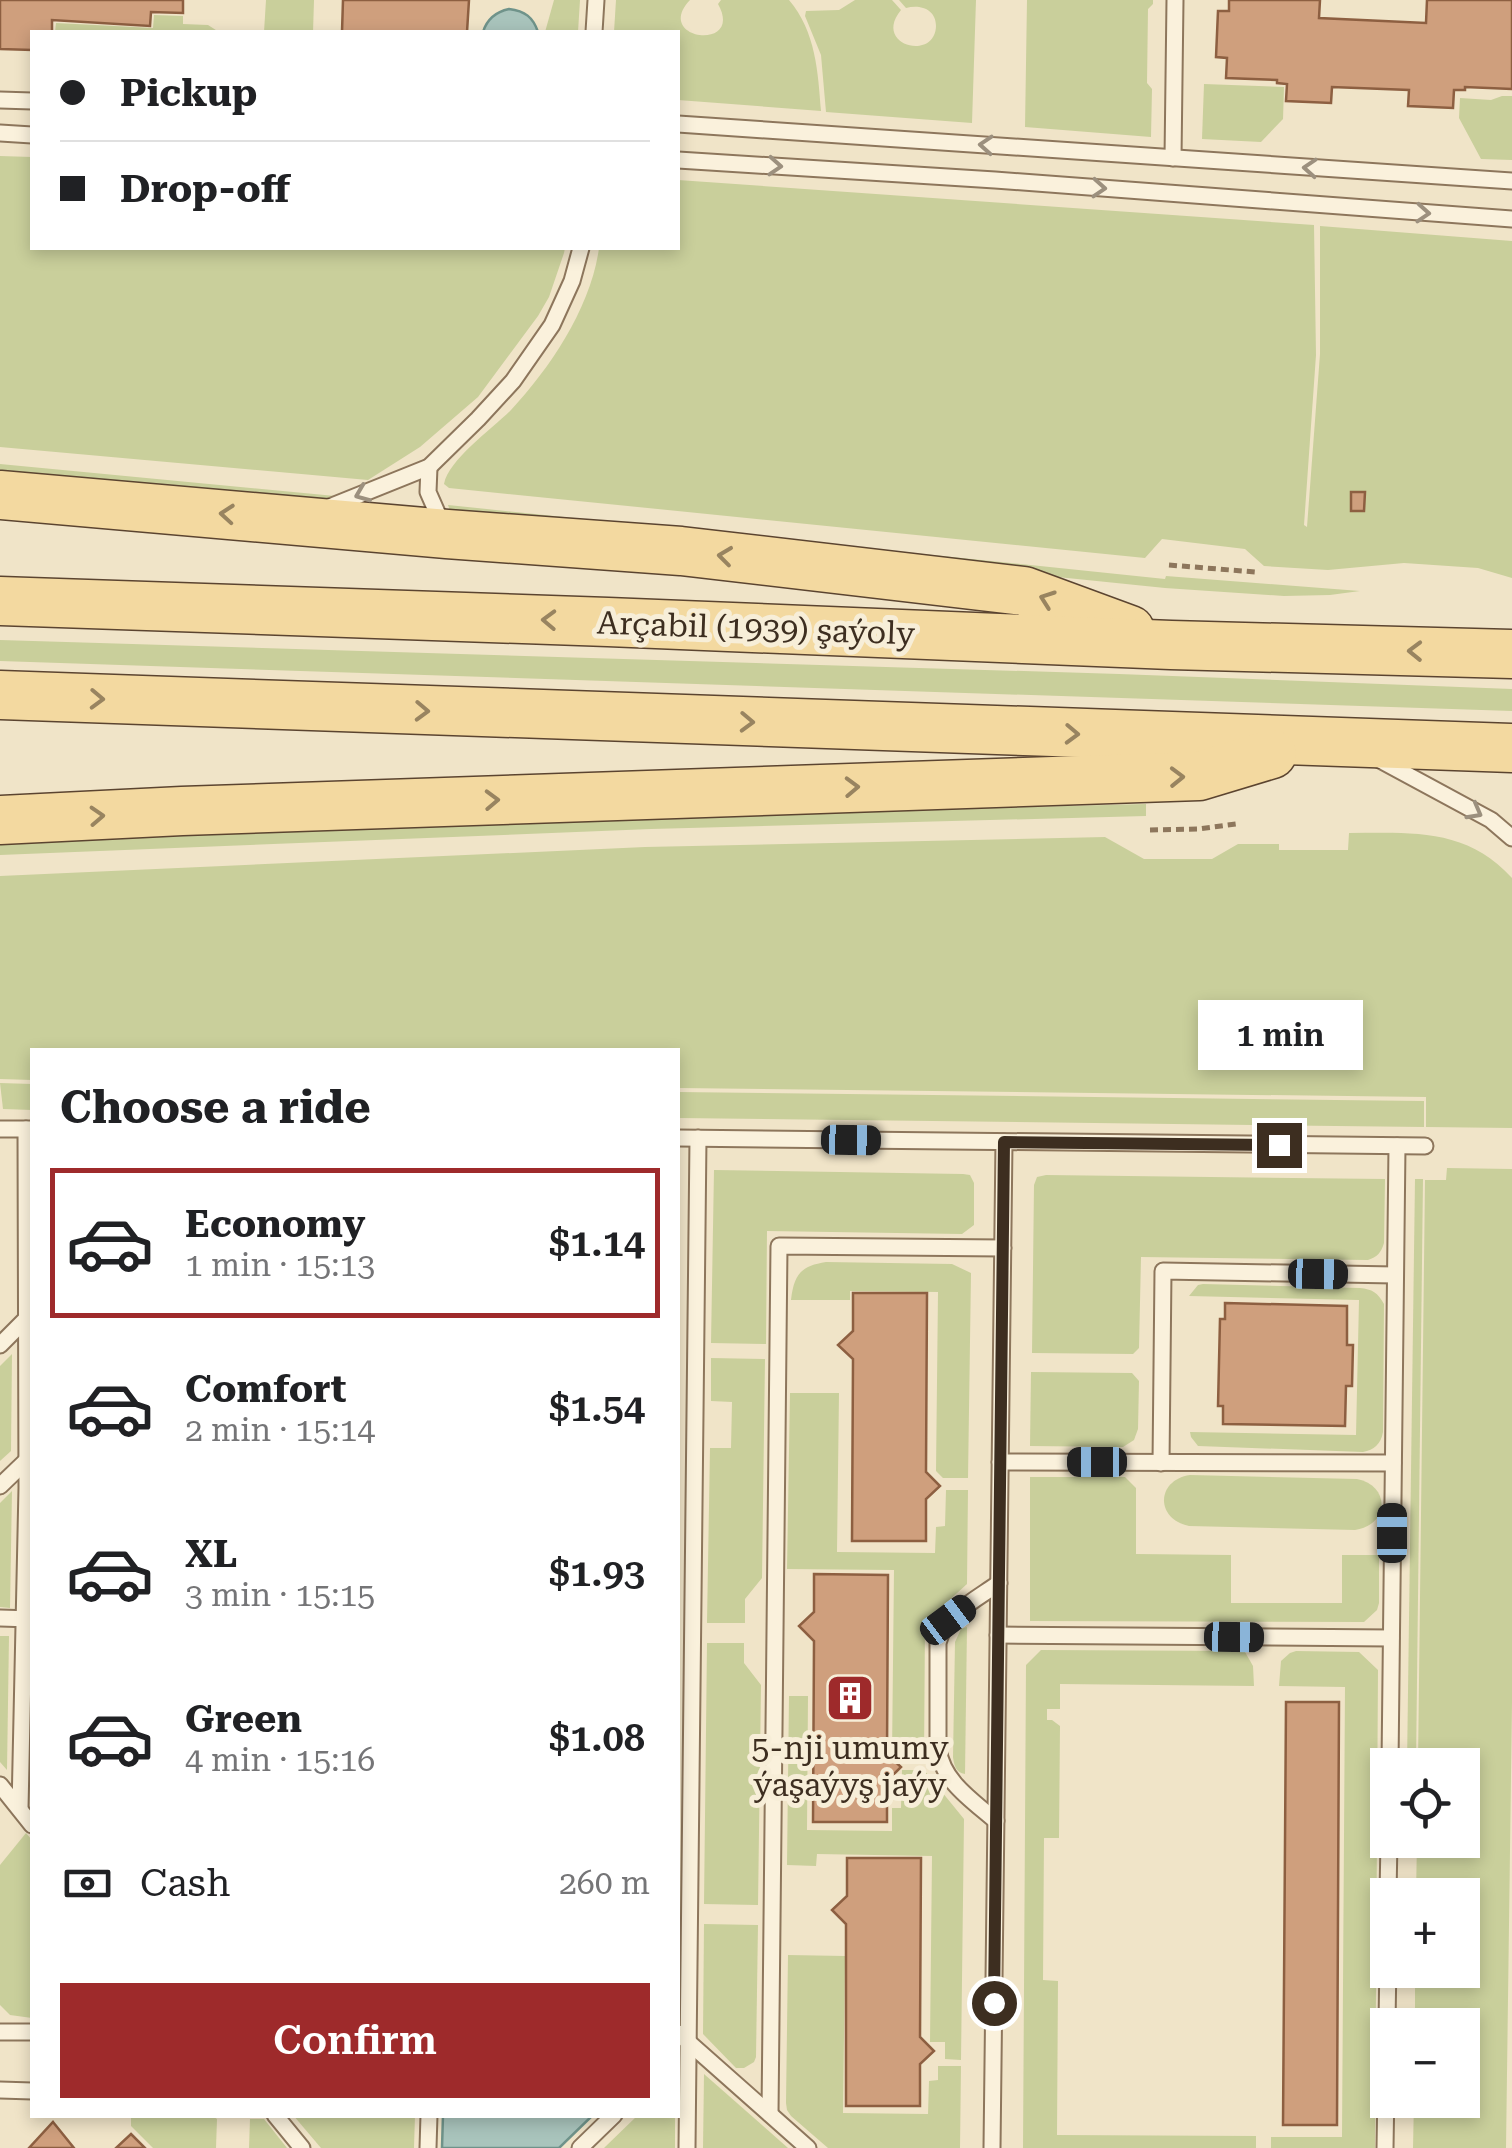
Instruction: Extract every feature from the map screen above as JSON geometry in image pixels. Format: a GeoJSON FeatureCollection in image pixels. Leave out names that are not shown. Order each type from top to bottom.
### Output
{"type":"FeatureCollection","features":[{"type":"Feature","properties":{"kind":"main road"},"geometry":{"type":"LineString","coordinates":[[0,495],[681,551],[1024,591],[1171,645]]}},
{"type":"Feature","properties":{"kind":"main road","name":"Arçabil (1939) şaýoly"},"geometry":{"type":"LineString","coordinates":[[0,601],[1512,654]]}},
{"type":"Feature","properties":{"kind":"main road"},"geometry":{"type":"LineString","coordinates":[[0,696],[1512,748]]}},
{"type":"Feature","properties":{"kind":"main road"},"geometry":{"type":"LineString","coordinates":[[0,820],[1199,776],[1330,742]]}},
{"type":"Feature","properties":{"kind":"lane"},"geometry":{"type":"LineString","coordinates":[[594,30],[596,0]]}},
{"type":"Feature","properties":{"kind":"lane"},"geometry":{"type":"LineString","coordinates":[[1173,158],[1175,0]]}},
{"type":"Feature","properties":{"kind":"lane"},"geometry":{"type":"LineString","coordinates":[[0,100],[30,101]]}},
{"type":"Feature","properties":{"kind":"lane"},"geometry":{"type":"LineString","coordinates":[[680,124],[1512,182]]}},
{"type":"Feature","properties":{"kind":"lane"},"geometry":{"type":"LineString","coordinates":[[0,133],[30,135]]}},
{"type":"Feature","properties":{"kind":"lane"},"geometry":{"type":"LineString","coordinates":[[680,160],[1512,220]]}},
{"type":"Feature","properties":{"kind":"lane"},"geometry":{"type":"LineString","coordinates":[[296,520],[429,468],[533,355],[566,298],[580,250]]}},
{"type":"Feature","properties":{"kind":"lane"},"geometry":{"type":"LineString","coordinates":[[429,468],[428,492],[447,534]]}},
{"type":"Feature","properties":{"kind":"lane"},"geometry":{"type":"LineString","coordinates":[[1330,742],[1491,820],[1512,838]]}},
{"type":"Feature","properties":{"kind":"lane"},"geometry":{"type":"LineString","coordinates":[[0,1129],[29,1129],[26,1809]]}},
{"type":"Feature","properties":{"kind":"lane"},"geometry":{"type":"LineString","coordinates":[[680,1138],[1425,1146]]}},
{"type":"Feature","properties":{"kind":"lane"},"geometry":{"type":"LineString","coordinates":[[687,2148],[680,2043],[698,1138]]}},
{"type":"Feature","properties":{"kind":"lane"},"geometry":{"type":"LineString","coordinates":[[992,2148],[1004,1142]]}},
{"type":"Feature","properties":{"kind":"lane"},"geometry":{"type":"LineString","coordinates":[[1390,1748],[1397,1146]]}},
{"type":"Feature","properties":{"kind":"lane"},"geometry":{"type":"LineString","coordinates":[[770,2114],[779,1246],[1003,1248]]}},
{"type":"Feature","properties":{"kind":"lane"},"geometry":{"type":"LineString","coordinates":[[680,1247],[697,1247]]}},
{"type":"Feature","properties":{"kind":"lane"},"geometry":{"type":"LineString","coordinates":[[1162,1462],[1163,1271],[1396,1275]]}},
{"type":"Feature","properties":{"kind":"lane"},"geometry":{"type":"LineString","coordinates":[[0,1344],[26,1318]]}},
{"type":"Feature","properties":{"kind":"lane"},"geometry":{"type":"LineString","coordinates":[[1000,1462],[1393,1463]]}},
{"type":"Feature","properties":{"kind":"lane"},"geometry":{"type":"LineString","coordinates":[[0,1486],[29,1463]]}},
{"type":"Feature","properties":{"kind":"lane"},"geometry":{"type":"LineString","coordinates":[[996,1822],[950,1780],[940,1764],[938,1660],[941,1632],[948,1620],[999,1583]]}},
{"type":"Feature","properties":{"kind":"lane"},"geometry":{"type":"LineString","coordinates":[[0,1618],[28,1619]]}},
{"type":"Feature","properties":{"kind":"lane"},"geometry":{"type":"LineString","coordinates":[[998,1634],[1391,1638]]}},
{"type":"Feature","properties":{"kind":"lane"},"geometry":{"type":"LineString","coordinates":[[0,1785],[26,1809]]}},
{"type":"Feature","properties":{"kind":"lane"},"geometry":{"type":"LineString","coordinates":[[1385,2148],[1388,1988]]}},
{"type":"Feature","properties":{"kind":"lane"},"geometry":{"type":"LineString","coordinates":[[0,2032],[30,2032]]}},
{"type":"Feature","properties":{"kind":"lane"},"geometry":{"type":"LineString","coordinates":[[680,2043],[808,2148]]}},
{"type":"Feature","properties":{"kind":"lane"},"geometry":{"type":"LineString","coordinates":[[0,2090],[30,2091]]}},
{"type":"Feature","properties":{"kind":"lane"},"geometry":{"type":"LineString","coordinates":[[277,2118],[302,2148]]}},
{"type":"Feature","properties":{"kind":"lane"},"geometry":{"type":"LineString","coordinates":[[428,2148],[429,2118]]}},
{"type":"Feature","properties":{"kind":"lane"},"geometry":{"type":"LineString","coordinates":[[580,2148],[611,2118]]}},
{"type":"Feature","properties":{"kind":"path"},"geometry":{"type":"LineString","coordinates":[[1169,565],[1255,572]]}},
{"type":"Feature","properties":{"kind":"path"},"geometry":{"type":"LineString","coordinates":[[1150,830],[1236,824]]}},
{"type":"Feature","properties":{"kind":"green space"},"geometry":{"type":"Polygon","coordinates":[[[266,0],[314,0],[313,30],[264,30],[266,0]]]}},
{"type":"Feature","properties":{"kind":"green space"},"geometry":{"type":"Polygon","coordinates":[[[554,0],[580,0],[578,30],[546,30],[554,0]]]}},
{"type":"Feature","properties":{"kind":"green space"},"geometry":{"type":"Polygon","coordinates":[[[616,0],[690,0],[681,14],[682,24],[689,32],[700,35],[720,29],[721,0],[789,0],[810,39],[821,111],[680,100],[680,30],[614,30],[616,0]]]}},
{"type":"Feature","properties":{"kind":"green space"},"geometry":{"type":"Polygon","coordinates":[[[855,0],[892,0],[901,10],[894,22],[894,32],[907,45],[917,46],[933,37],[935,20],[926,9],[906,8],[899,0],[976,0],[972,123],[826,112],[821,55],[806,11],[839,10],[855,0]]]}},
{"type":"Feature","properties":{"kind":"green space"},"geometry":{"type":"Polygon","coordinates":[[[1027,0],[1153,0],[1148,9],[1151,137],[1025,127],[1027,0]]]}},
{"type":"Feature","properties":{"kind":"green space"},"geometry":{"type":"Polygon","coordinates":[[[154,15],[183,16],[183,24],[208,25],[216,30],[55,30],[56,23],[153,28],[154,15]]]}},
{"type":"Feature","properties":{"kind":"green space"},"geometry":{"type":"Polygon","coordinates":[[[1204,84],[1284,87],[1283,119],[1261,142],[1202,139],[1204,84]]]}},
{"type":"Feature","properties":{"kind":"green space"},"geometry":{"type":"Polygon","coordinates":[[[1512,96],[1512,160],[1481,159],[1459,118],[1460,98],[1491,100],[1512,96]]]}},
{"type":"Feature","properties":{"kind":"green space"},"geometry":{"type":"Polygon","coordinates":[[[0,156],[30,157],[30,250],[564,250],[549,297],[538,316],[478,397],[420,447],[368,480],[0,447],[0,156]]]}},
{"type":"Feature","properties":{"kind":"green space"},"geometry":{"type":"Polygon","coordinates":[[[680,180],[1314,225],[1316,355],[1304,525],[1307,527],[1320,354],[1320,226],[1512,241],[1512,578],[1478,568],[1404,563],[1328,570],[1264,566],[1245,549],[1162,539],[1145,558],[449,488],[444,484],[454,465],[511,410],[554,355],[578,314],[599,250],[680,250],[680,180]]]}},
{"type":"Feature","properties":{"kind":"green space"},"geometry":{"type":"Polygon","coordinates":[[[0,464],[335,496],[322,502],[0,475],[0,464]]]}},
{"type":"Feature","properties":{"kind":"green space"},"geometry":{"type":"Polygon","coordinates":[[[448,505],[1165,579],[1166,576],[1360,591],[1284,596],[1165,588],[456,516],[448,505]]]}},
{"type":"Feature","properties":{"kind":"green space"},"geometry":{"type":"Polygon","coordinates":[[[0,640],[1512,689],[1512,711],[0,661],[0,640]]]}},
{"type":"Feature","properties":{"kind":"green space"},"geometry":{"type":"Polygon","coordinates":[[[1146,804],[1146,816],[651,829],[0,855],[0,843],[650,816],[1146,804]]]}},
{"type":"Feature","properties":{"kind":"green space"},"geometry":{"type":"Polygon","coordinates":[[[1349,833],[1436,836],[1476,849],[1512,878],[1512,1128],[1426,1127],[1426,1097],[680,1088],[680,1048],[30,1048],[30,1080],[0,1079],[0,876],[645,847],[1105,837],[1144,859],[1212,859],[1238,844],[1279,844],[1279,850],[1348,850],[1349,833]]]}},
{"type":"Feature","properties":{"kind":"green space"},"geometry":{"type":"Polygon","coordinates":[[[0,1083],[30,1084],[30,1110],[3,1109],[0,1083]]]}},
{"type":"Feature","properties":{"kind":"green space"},"geometry":{"type":"Polygon","coordinates":[[[680,1092],[1424,1101],[1424,1127],[680,1118],[680,1092]]]}},
{"type":"Feature","properties":{"kind":"green space"},"geometry":{"type":"Polygon","coordinates":[[[1447,1168],[1512,1169],[1512,1702],[1506,2148],[1413,2148],[1414,2118],[1480,2118],[1480,2008],[1415,2008],[1415,1988],[1480,1988],[1480,1878],[1416,1878],[1417,1858],[1480,1858],[1480,1748],[1418,1748],[1425,1180],[1446,1180],[1447,1168]]]}},
{"type":"Feature","properties":{"kind":"green space"},"geometry":{"type":"Polygon","coordinates":[[[714,1170],[970,1175],[974,1183],[974,1225],[962,1234],[767,1231],[766,1344],[711,1343],[714,1170]]]}},
{"type":"Feature","properties":{"kind":"green space"},"geometry":{"type":"Polygon","coordinates":[[[1037,1177],[1385,1179],[1384,1243],[1378,1254],[1368,1260],[1141,1257],[1139,1348],[1133,1354],[1032,1353],[1034,1185],[1037,1177]]]}},
{"type":"Feature","properties":{"kind":"green space"},"geometry":{"type":"Polygon","coordinates":[[[1415,1179],[1423,1179],[1416,1748],[1407,1748],[1415,1179]]]}},
{"type":"Feature","properties":{"kind":"green space"},"geometry":{"type":"Polygon","coordinates":[[[826,1262],[952,1264],[971,1273],[968,1478],[943,1478],[936,1471],[938,1292],[850,1291],[850,1300],[791,1300],[800,1273],[826,1262]]]}},
{"type":"Feature","properties":{"kind":"green space"},"geometry":{"type":"Polygon","coordinates":[[[1203,1284],[1360,1288],[1377,1294],[1384,1304],[1383,1432],[1376,1446],[1363,1452],[1198,1446],[1190,1432],[1356,1435],[1359,1300],[1189,1296],[1203,1284]]]}},
{"type":"Feature","properties":{"kind":"green space"},"geometry":{"type":"Polygon","coordinates":[[[12,1354],[11,1451],[0,1461],[0,1366],[12,1354]]]}},
{"type":"Feature","properties":{"kind":"green space"},"geometry":{"type":"Polygon","coordinates":[[[711,1358],[765,1359],[762,1578],[745,1599],[745,1623],[707,1623],[710,1448],[731,1448],[732,1402],[711,1401],[711,1358]]]}},
{"type":"Feature","properties":{"kind":"green space"},"geometry":{"type":"Polygon","coordinates":[[[1031,1372],[1132,1373],[1139,1381],[1138,1429],[1134,1440],[1123,1447],[1030,1446],[1031,1372]]]}},
{"type":"Feature","properties":{"kind":"green space"},"geometry":{"type":"Polygon","coordinates":[[[790,1393],[839,1393],[837,1552],[935,1553],[936,1527],[945,1526],[946,1490],[968,1490],[967,1584],[925,1622],[924,1761],[896,1761],[892,1755],[894,1570],[787,1569],[790,1393]]]}},
{"type":"Feature","properties":{"kind":"green space"},"geometry":{"type":"Polygon","coordinates":[[[1190,1475],[1357,1479],[1376,1489],[1382,1505],[1374,1521],[1355,1530],[1189,1526],[1170,1516],[1164,1500],[1171,1484],[1190,1475]]]}},
{"type":"Feature","properties":{"kind":"green space"},"geometry":{"type":"Polygon","coordinates":[[[1030,1477],[1125,1477],[1136,1488],[1136,1554],[1231,1555],[1231,1603],[1342,1603],[1342,1555],[1379,1555],[1377,1610],[1364,1622],[1030,1621],[1030,1477]]]}},
{"type":"Feature","properties":{"kind":"green space"},"geometry":{"type":"Polygon","coordinates":[[[12,1491],[10,1608],[0,1607],[0,1503],[12,1491]]]}},
{"type":"Feature","properties":{"kind":"green space"},"geometry":{"type":"Polygon","coordinates":[[[967,1627],[965,1774],[955,1766],[953,1757],[955,1642],[961,1629],[967,1627]]]}},
{"type":"Feature","properties":{"kind":"green space"},"geometry":{"type":"Polygon","coordinates":[[[0,1636],[9,1636],[7,1770],[0,1762],[0,1636]]]}},
{"type":"Feature","properties":{"kind":"green space"},"geometry":{"type":"Polygon","coordinates":[[[707,1643],[744,1643],[744,1663],[761,1685],[758,1905],[704,1904],[707,1643]]]}},
{"type":"Feature","properties":{"kind":"green space"},"geometry":{"type":"Polygon","coordinates":[[[1041,1650],[1240,1651],[1245,1652],[1253,1666],[1254,1686],[1060,1684],[1060,1709],[1047,1709],[1047,1720],[1060,1726],[1059,1838],[1044,1838],[1043,1980],[1058,1981],[1057,2135],[1256,2136],[1256,2148],[1023,2148],[1026,1665],[1041,1650]]]}},
{"type":"Feature","properties":{"kind":"green space"},"geometry":{"type":"Polygon","coordinates":[[[1359,1652],[1378,1670],[1378,1748],[1370,1748],[1370,1858],[1377,1858],[1377,1878],[1370,1878],[1370,1988],[1376,1988],[1376,2008],[1370,2008],[1370,2118],[1375,2118],[1375,2148],[1271,2148],[1271,2137],[1342,2137],[1345,1687],[1279,1686],[1281,1661],[1290,1653],[1359,1652]]]}},
{"type":"Feature","properties":{"kind":"green space"},"geometry":{"type":"Polygon","coordinates":[[[789,1696],[808,1696],[807,1830],[892,1831],[892,1808],[901,1808],[902,1770],[924,1770],[964,1819],[961,2060],[945,2059],[945,2042],[930,2042],[932,1856],[817,1854],[816,1866],[787,1865],[789,1696]]]}},
{"type":"Feature","properties":{"kind":"green space"},"geometry":{"type":"Polygon","coordinates":[[[26,1833],[30,1838],[30,2018],[10,2015],[0,2005],[0,1865],[26,1833]]]}},
{"type":"Feature","properties":{"kind":"green space"},"geometry":{"type":"Polygon","coordinates":[[[704,1924],[758,1925],[756,2057],[744,2068],[736,2068],[703,2034],[704,1924]]]}},
{"type":"Feature","properties":{"kind":"green space"},"geometry":{"type":"Polygon","coordinates":[[[788,1955],[845,1956],[843,2113],[928,2114],[929,2081],[938,2080],[938,2066],[961,2066],[960,2148],[828,2148],[791,2116],[786,2103],[788,1955]]]}},
{"type":"Feature","properties":{"kind":"green space"},"geometry":{"type":"Polygon","coordinates":[[[704,2074],[788,2148],[703,2148],[704,2074]]]}},
{"type":"Feature","properties":{"kind":"green space"},"geometry":{"type":"Polygon","coordinates":[[[131,2118],[216,2118],[216,2148],[153,2148],[131,2126],[131,2118]]]}},
{"type":"Feature","properties":{"kind":"green space"},"geometry":{"type":"Polygon","coordinates":[[[296,2118],[415,2118],[414,2148],[321,2148],[296,2118]]]}},
{"type":"Feature","properties":{"kind":"green space"},"geometry":{"type":"Polygon","coordinates":[[[635,2118],[675,2118],[675,2148],[604,2148],[635,2118]]]}},
{"type":"Feature","properties":{"kind":"green space"},"geometry":{"type":"Polygon","coordinates":[[[250,2119],[264,2119],[287,2148],[249,2148],[250,2119]]]}},
{"type":"Feature","properties":{"kind":"water"},"geometry":{"type":"Polygon","coordinates":[[[520,11],[537,30],[484,30],[500,12],[520,11]]]}},
{"type":"Feature","properties":{"kind":"water"},"geometry":{"type":"Polygon","coordinates":[[[443,2118],[590,2118],[559,2148],[442,2148],[443,2118]]]}},
{"type":"Feature","properties":{"kind":"building"},"geometry":{"type":"Polygon","coordinates":[[[0,0],[183,0],[183,13],[151,12],[150,26],[52,20],[52,30],[30,30],[30,50],[0,49],[0,0]]]}},
{"type":"Feature","properties":{"kind":"building"},"geometry":{"type":"Polygon","coordinates":[[[343,0],[469,0],[467,30],[342,30],[343,0]]]}},
{"type":"Feature","properties":{"kind":"building"},"geometry":{"type":"Polygon","coordinates":[[[1229,0],[1320,0],[1319,18],[1426,23],[1427,0],[1512,0],[1512,89],[1454,90],[1453,108],[1408,106],[1409,90],[1332,87],[1331,103],[1286,101],[1287,84],[1277,80],[1226,78],[1227,58],[1216,57],[1218,11],[1229,11],[1229,0]]]}},
{"type":"Feature","properties":{"kind":"building"},"geometry":{"type":"Polygon","coordinates":[[[1351,492],[1365,492],[1364,511],[1351,511],[1351,492]]]}},
{"type":"Feature","properties":{"kind":"building"},"geometry":{"type":"Polygon","coordinates":[[[853,1293],[927,1293],[926,1472],[940,1486],[926,1499],[926,1541],[852,1541],[853,1359],[838,1345],[853,1331],[853,1293]]]}},
{"type":"Feature","properties":{"kind":"building"},"geometry":{"type":"Polygon","coordinates":[[[1225,1303],[1347,1306],[1347,1345],[1353,1345],[1352,1386],[1346,1386],[1345,1426],[1223,1424],[1223,1406],[1218,1406],[1220,1319],[1225,1319],[1225,1303]]]}},
{"type":"Feature","properties":{"kind":"building","name":"5-nji umumy ýaşaýyş jaýy"},"geometry":{"type":"Polygon","coordinates":[[[814,1574],[888,1575],[887,1754],[901,1767],[887,1781],[887,1822],[813,1822],[814,1641],[799,1626],[814,1612],[814,1574]]]}},
{"type":"Feature","properties":{"kind":"building"},"geometry":{"type":"Polygon","coordinates":[[[1286,1702],[1339,1702],[1337,2125],[1283,2125],[1286,1702]]]}},
{"type":"Feature","properties":{"kind":"building"},"geometry":{"type":"Polygon","coordinates":[[[847,1858],[921,1858],[920,2037],[934,2051],[920,2064],[920,2106],[846,2106],[846,1924],[832,1910],[847,1896],[847,1858]]]}},
{"type":"Feature","properties":{"kind":"building"},"geometry":{"type":"Polygon","coordinates":[[[53,2122],[74,2148],[29,2148],[53,2122]]]}},
{"type":"Feature","properties":{"kind":"building"},"geometry":{"type":"Polygon","coordinates":[[[131,2134],[145,2148],[116,2148],[131,2134]]]}},
{"type":"Feature","properties":{"kind":"place","name":"5-nji umumy ýaşaýyş jaýy"},"geometry":{"type":"Point","coordinates":[850,1698]}},
{"type":"Feature","properties":{"kind":"route"},"geometry":{"type":"LineString","coordinates":[[994,2003],[1004,1142],[1279,1145]]}}]}
